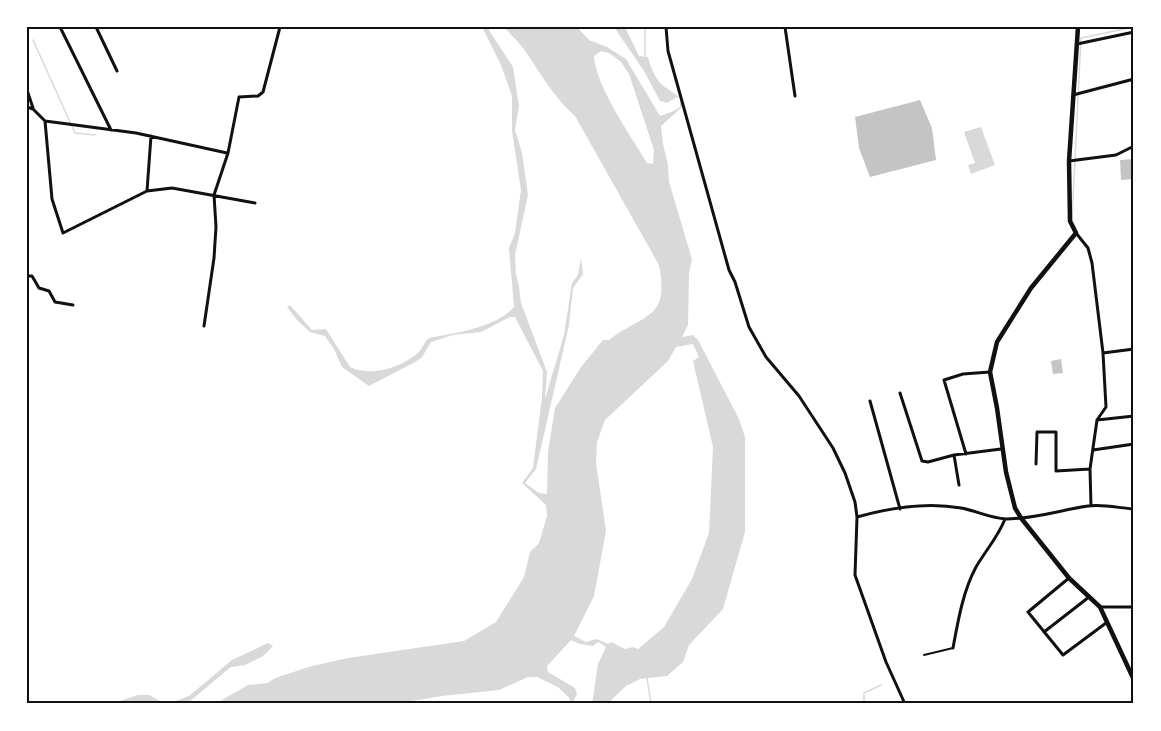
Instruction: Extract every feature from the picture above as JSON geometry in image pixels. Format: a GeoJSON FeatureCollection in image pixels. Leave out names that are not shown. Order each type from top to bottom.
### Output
{"type":"FeatureCollection","features":[{"type":"Feature","properties":{"kind":"street"},"geometry":{"type":"LineString","coordinates":[[60,27],[111,130]]}},
{"type":"Feature","properties":{"kind":"street"},"geometry":{"type":"LineString","coordinates":[[96,27],[117,71]]}},
{"type":"Feature","properties":{"kind":"street"},"geometry":{"type":"LineString","coordinates":[[204,326],[214,258],[216,227],[214,195],[228,153],[239,97],[258,96],[263,92],[280,27]]}},
{"type":"Feature","properties":{"kind":"street"},"geometry":{"type":"LineString","coordinates":[[666,27],[668,51],[729,270],[749,327],[766,357],[799,396],[833,448],[855,502],[857,517],[855,575],[886,663],[905,704]]}},
{"type":"Feature","properties":{"kind":"street"},"geometry":{"type":"LineString","coordinates":[[785,27],[795,96]]}},
{"type":"Feature","properties":{"kind":"street"},"geometry":{"type":"LineString","coordinates":[[1078,27],[1069,161],[1070,221],[1088,248],[1092,263],[1103,353],[1106,407],[1096,420],[1090,469],[1091,506]]}},
{"type":"Feature","properties":{"kind":"street"},"geometry":{"type":"LineString","coordinates":[[1077,44],[1134,32]]}},
{"type":"Feature","properties":{"kind":"street"},"geometry":{"type":"LineString","coordinates":[[1073,95],[1134,79]]}},
{"type":"Feature","properties":{"kind":"street"},"geometry":{"type":"LineString","coordinates":[[27,90],[33,109]]}},
{"type":"Feature","properties":{"kind":"street"},"geometry":{"type":"LineString","coordinates":[[27,107],[33,109],[45,121],[151,136],[228,153]]}},
{"type":"Feature","properties":{"kind":"street"},"geometry":{"type":"LineString","coordinates":[[45,121],[52,199],[63,233],[147,190],[172,188],[255,203]]}},
{"type":"Feature","properties":{"kind":"street"},"geometry":{"type":"LineString","coordinates":[[147,190],[151,136]]}},
{"type":"Feature","properties":{"kind":"street"},"geometry":{"type":"LineString","coordinates":[[1069,161],[1116,155],[1134,146]]}},
{"type":"Feature","properties":{"kind":"street"},"geometry":{"type":"LineString","coordinates":[[1076,233],[1031,288],[997,342],[990,372],[998,408],[1002,449],[1015,508],[1069,578],[1100,607],[1134,680]]}},
{"type":"Feature","properties":{"kind":"street"},"geometry":{"type":"LineString","coordinates":[[27,276],[32,276],[39,288],[49,291],[56,302],[73,305]]}},
{"type":"Feature","properties":{"kind":"street"},"geometry":{"type":"LineString","coordinates":[[1103,353],[1134,350]]}},
{"type":"Feature","properties":{"kind":"street"},"geometry":{"type":"LineString","coordinates":[[966,454],[944,380],[963,374],[990,372]]}},
{"type":"Feature","properties":{"kind":"street"},"geometry":{"type":"LineString","coordinates":[[900,393],[922,460],[928,462],[954,455],[1002,449]]}},
{"type":"Feature","properties":{"kind":"street"},"geometry":{"type":"LineString","coordinates":[[870,401],[900,509]]}},
{"type":"Feature","properties":{"kind":"street"},"geometry":{"type":"LineString","coordinates":[[1096,420],[1134,416]]}},
{"type":"Feature","properties":{"kind":"street"},"geometry":{"type":"LineString","coordinates":[[1036,464],[1037,432],[1056,432],[1056,471],[1090,469]]}},
{"type":"Feature","properties":{"kind":"street"},"geometry":{"type":"LineString","coordinates":[[1093,450],[1134,444]]}},
{"type":"Feature","properties":{"kind":"street"},"geometry":{"type":"LineString","coordinates":[[954,455],[959,485]]}},
{"type":"Feature","properties":{"kind":"street"},"geometry":{"type":"LineString","coordinates":[[857,517],[886,509],[932,506],[961,508],[1005,519],[1091,506],[1134,509]]}},
{"type":"Feature","properties":{"kind":"street"},"geometry":{"type":"LineString","coordinates":[[924,655],[953,648],[967,587],[976,567],[1000,533],[1005,519]]}},
{"type":"Feature","properties":{"kind":"street"},"geometry":{"type":"LineString","coordinates":[[1069,578],[1028,612],[1044,632],[1063,655],[1106,624]]}},
{"type":"Feature","properties":{"kind":"street"},"geometry":{"type":"LineString","coordinates":[[1044,632],[1089,597]]}},
{"type":"Feature","properties":{"kind":"street"},"geometry":{"type":"LineString","coordinates":[[1100,607],[1134,607]]}},
{"type":"Feature","properties":{"kind":"street"},"geometry":{"type":"LineString","coordinates":[[1128,671],[1134,664]]}},
{"type":"Feature","properties":{"kind":"shaded area"},"geometry":{"type":"Polygon","coordinates":[[[482,27],[487,27],[513,67],[519,106],[515,130],[522,153],[528,195],[515,255],[516,275],[521,303],[547,372],[545,399],[564,335],[572,283],[578,275],[581,258],[583,274],[573,288],[569,325],[536,469],[525,483],[539,493],[547,494],[548,452],[555,408],[581,367],[603,340],[609,340],[643,319],[657,306],[661,297],[661,283],[659,265],[575,116],[553,92],[523,48],[504,27],[577,27],[589,40],[607,47],[626,59],[660,116],[674,111],[680,107],[680,99],[677,97],[667,103],[660,101],[644,71],[614,27],[625,27],[639,56],[648,57],[659,81],[678,96],[682,101],[681,108],[661,126],[669,182],[692,259],[689,274],[688,325],[682,337],[693,335],[698,340],[739,419],[745,437],[745,532],[723,609],[689,645],[683,662],[667,676],[640,679],[626,686],[607,704],[592,704],[598,664],[606,647],[598,642],[593,646],[571,640],[547,666],[548,672],[575,688],[577,694],[575,704],[571,704],[569,698],[558,687],[537,677],[528,677],[499,690],[394,704],[215,704],[248,685],[268,683],[275,678],[312,666],[348,658],[464,641],[496,622],[524,577],[530,552],[539,543],[547,516],[546,505],[522,483],[533,468],[543,371],[515,317],[510,317],[481,332],[453,335],[431,342],[417,361],[369,386],[342,367],[325,336],[310,332],[287,307],[290,305],[312,330],[326,329],[350,367],[376,371],[403,363],[418,353],[429,338],[486,325],[514,307],[509,248],[515,233],[521,190],[512,131],[512,96],[501,65],[482,27]],[[601,51],[594,56],[596,68],[607,96],[647,163],[653,164],[654,150],[629,74],[621,62],[609,53],[601,51]],[[693,344],[676,347],[668,361],[605,420],[597,442],[596,463],[606,531],[594,596],[574,636],[586,642],[597,639],[608,644],[611,642],[625,649],[633,647],[638,649],[664,627],[692,579],[709,533],[713,447],[693,361],[699,357],[693,344]]]}},
{"type":"Feature","properties":{"kind":"shaded area"},"geometry":{"type":"Polygon","coordinates":[[[981,127],[995,165],[971,174],[968,165],[975,163],[964,132],[981,127]]]}},
{"type":"Feature","properties":{"kind":"shaded area"},"geometry":{"type":"Polygon","coordinates":[[[268,643],[273,646],[262,657],[245,665],[231,667],[190,701],[180,704],[145,701],[136,704],[110,704],[138,695],[149,695],[160,701],[173,702],[189,696],[232,660],[268,643]]]}},
{"type":"Feature","properties":{"kind":"building"},"geometry":{"type":"Polygon","coordinates":[[[920,100],[932,128],[936,160],[870,177],[859,148],[855,117],[920,100]]]}},
{"type":"Feature","properties":{"kind":"building"},"geometry":{"type":"Polygon","coordinates":[[[1134,159],[1134,179],[1121,180],[1120,160],[1134,159]]]}},
{"type":"Feature","properties":{"kind":"building"},"geometry":{"type":"Polygon","coordinates":[[[1061,359],[1063,373],[1053,374],[1051,361],[1061,359]]]}},
{"type":"Feature","properties":{"kind":"waterway"},"geometry":{"type":"LineString","coordinates":[[645,27],[645,59]]}},
{"type":"Feature","properties":{"kind":"waterway"},"geometry":{"type":"LineString","coordinates":[[1072,220],[1081,38],[1134,27]]}},
{"type":"Feature","properties":{"kind":"waterway"},"geometry":{"type":"LineString","coordinates":[[33,40],[75,133],[95,135]]}},
{"type":"Feature","properties":{"kind":"waterway"},"geometry":{"type":"LineString","coordinates":[[647,678],[651,704]]}},
{"type":"Feature","properties":{"kind":"waterway"},"geometry":{"type":"LineString","coordinates":[[859,704],[864,702],[864,693],[881,685]]}}]}
